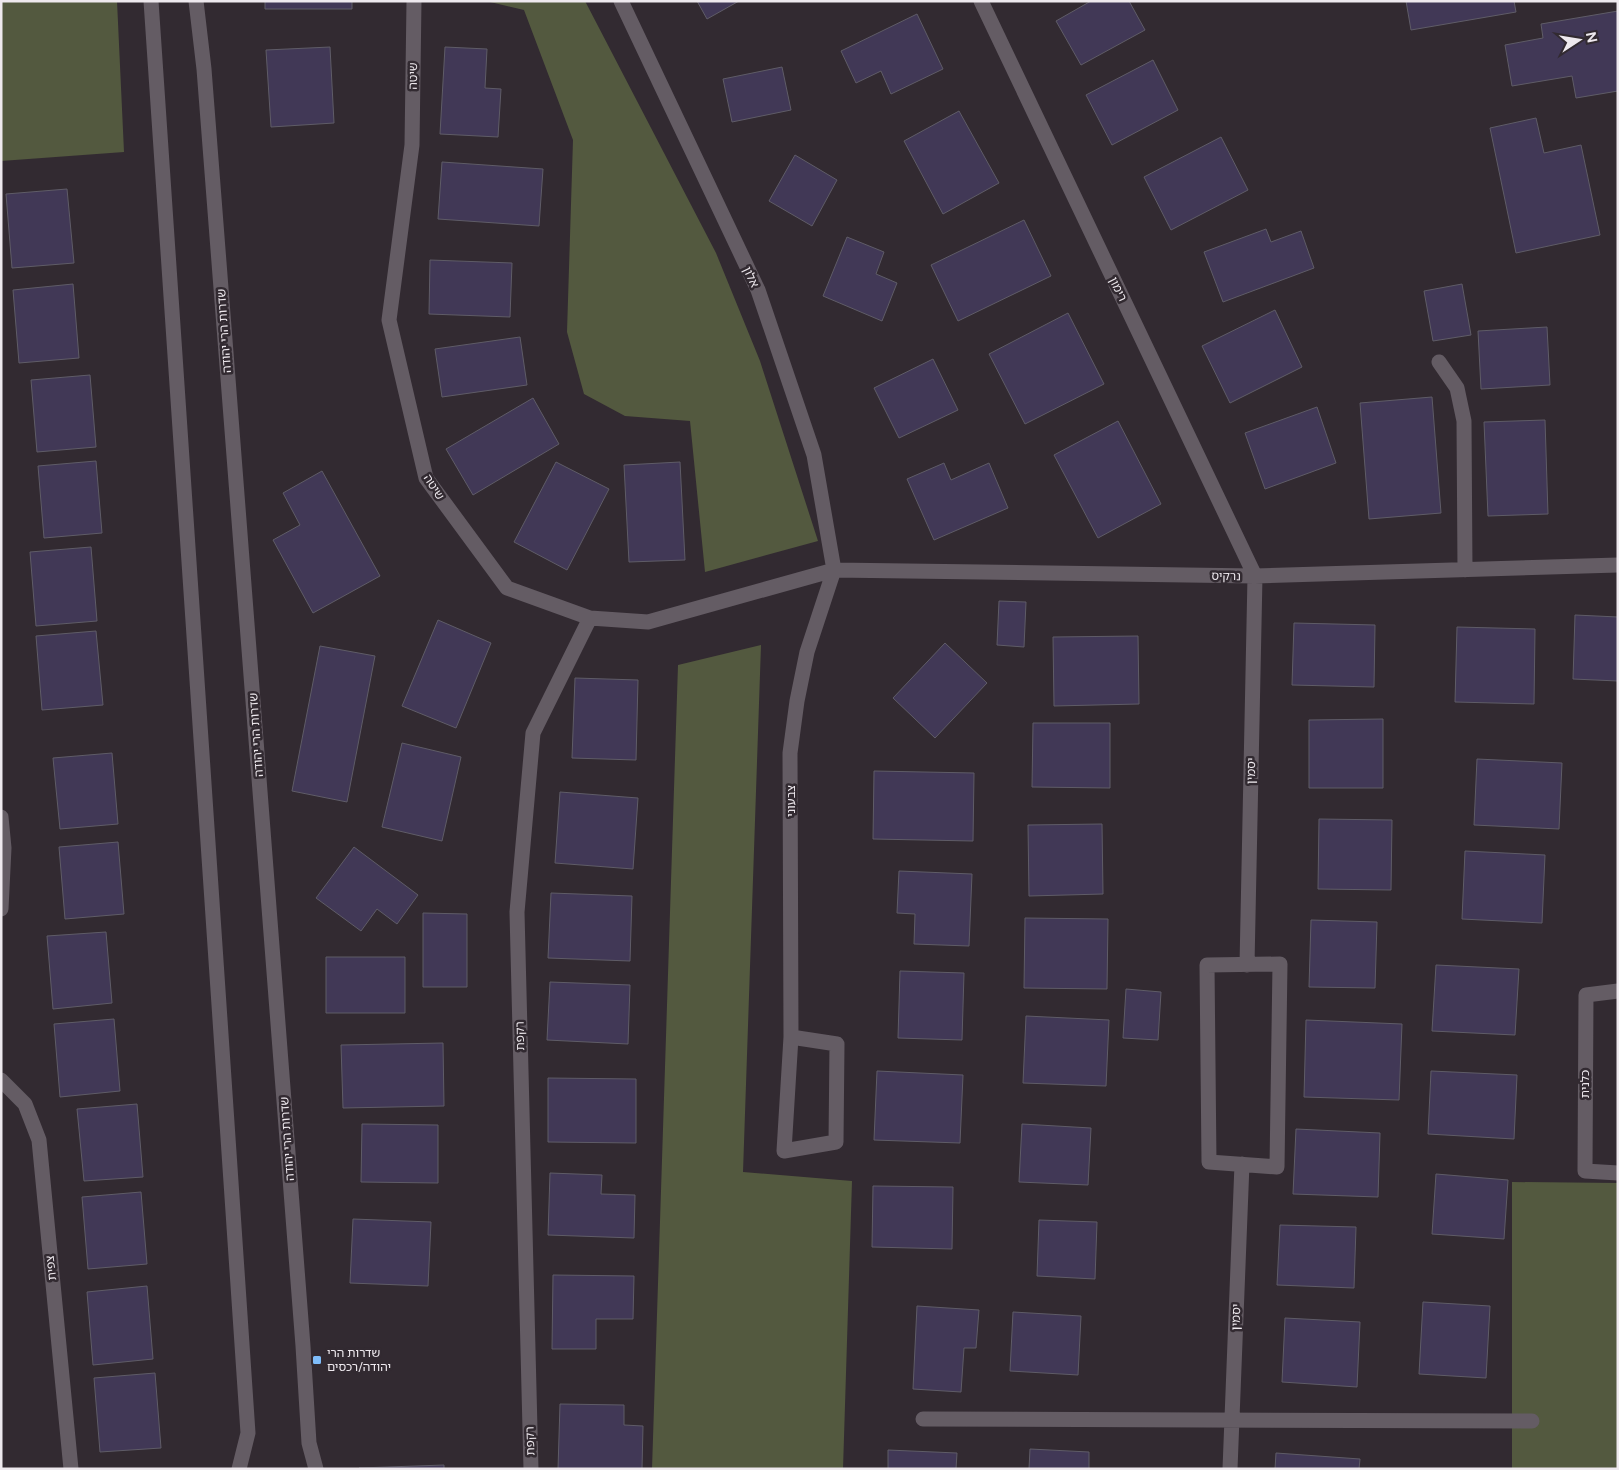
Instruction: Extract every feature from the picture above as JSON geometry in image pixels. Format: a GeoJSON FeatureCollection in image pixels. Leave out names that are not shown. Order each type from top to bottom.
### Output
{"type":"FeatureCollection","features":[{"type":"Feature","properties":{"kind":"street"},"geometry":{"type":"LineString","coordinates":[[151,1],[248,1433],[239,1469]]}},
{"type":"Feature","properties":{"kind":"street","name":"שדרות הרי יהודה"},"geometry":{"type":"LineString","coordinates":[[196,1],[204,69],[309,1443],[316,1469]]}},
{"type":"Feature","properties":{"kind":"street","name":"שיטה"},"geometry":{"type":"LineString","coordinates":[[414,1],[412,145],[389,320],[426,478],[506,588],[590,618],[648,622],[834,570]]}},
{"type":"Feature","properties":{"kind":"street","name":"אלון"},"geometry":{"type":"LineString","coordinates":[[621,1],[758,290],[814,455],[834,570]]}},
{"type":"Feature","properties":{"kind":"street","name":"רימון"},"geometry":{"type":"LineString","coordinates":[[980,1],[1255,576]]}},
{"type":"Feature","properties":{"kind":"street"},"geometry":{"type":"LineString","coordinates":[[1439,362],[1456,388],[1464,421],[1466,570]]}},
{"type":"Feature","properties":{"kind":"street","name":"נרקיס"},"geometry":{"type":"LineString","coordinates":[[834,570],[1255,576],[1618,565]]}},
{"type":"Feature","properties":{"kind":"street","name":"צבעוני"},"geometry":{"type":"LineString","coordinates":[[791,1037],[837,1044],[836,1142],[784,1151],[791,1037],[790,753],[797,701],[807,652],[834,570]]}},
{"type":"Feature","properties":{"kind":"street","name":"יסמין"},"geometry":{"type":"LineString","coordinates":[[1247,965],[1255,576]]}},
{"type":"Feature","properties":{"kind":"street","name":"רקפת"},"geometry":{"type":"LineString","coordinates":[[531,1469],[517,912],[533,733],[590,618]]}},
{"type":"Feature","properties":{"kind":"street"},"geometry":{"type":"LineString","coordinates":[[1,817],[4,848],[1,909]]}},
{"type":"Feature","properties":{"kind":"street"},"geometry":{"type":"LineString","coordinates":[[1280,964],[1277,1167],[1242,1164],[1209,1162],[1207,965],[1280,964]]}},
{"type":"Feature","properties":{"kind":"street","name":"כלנית"},"geometry":{"type":"LineString","coordinates":[[1618,991],[1586,995],[1585,1152],[1585,1171],[1618,1173]]}},
{"type":"Feature","properties":{"kind":"street","name":"צפית"},"geometry":{"type":"LineString","coordinates":[[1,1080],[25,1104],[39,1140],[71,1469]]}},
{"type":"Feature","properties":{"kind":"street","name":"יסמין"},"geometry":{"type":"LineString","coordinates":[[1230,1469],[1242,1164]]}},
{"type":"Feature","properties":{"kind":"street"},"geometry":{"type":"LineString","coordinates":[[923,1418],[1532,1421]]}},
{"type":"Feature","properties":{"kind":"green space"},"geometry":{"type":"Polygon","coordinates":[[[1,1],[117,1],[124,152],[1,161],[1,1]]]}},
{"type":"Feature","properties":{"kind":"green space"},"geometry":{"type":"Polygon","coordinates":[[[486,1],[585,1],[716,253],[760,361],[818,541],[705,572],[690,421],[625,416],[584,394],[567,332],[573,140],[524,10],[486,1]]]}},
{"type":"Feature","properties":{"kind":"green space"},"geometry":{"type":"Polygon","coordinates":[[[761,645],[743,1172],[852,1181],[843,1469],[652,1469],[678,665],[761,645]]]}},
{"type":"Feature","properties":{"kind":"green space"},"geometry":{"type":"Polygon","coordinates":[[[1512,1182],[1618,1183],[1618,1469],[1512,1469],[1512,1182]]]}},
{"type":"Feature","properties":{"kind":"building"},"geometry":{"type":"Polygon","coordinates":[[[265,1],[352,1],[352,9],[265,9],[265,1]]]}},
{"type":"Feature","properties":{"kind":"building"},"geometry":{"type":"Polygon","coordinates":[[[697,1],[739,1],[707,19],[697,1]]]}},
{"type":"Feature","properties":{"kind":"building"},"geometry":{"type":"Polygon","coordinates":[[[1091,1],[1129,1],[1145,30],[1081,65],[1056,21],[1091,1]]]}},
{"type":"Feature","properties":{"kind":"building"},"geometry":{"type":"Polygon","coordinates":[[[1406,1],[1514,1],[1516,12],[1411,30],[1406,1]]]}},
{"type":"Feature","properties":{"kind":"building"},"geometry":{"type":"Polygon","coordinates":[[[1618,11],[1618,91],[1576,98],[1572,76],[1512,86],[1505,45],[1543,38],[1541,24],[1618,11]]]}},
{"type":"Feature","properties":{"kind":"building"},"geometry":{"type":"Polygon","coordinates":[[[917,14],[943,69],[891,94],[881,71],[856,83],[841,51],[917,14]]]}},
{"type":"Feature","properties":{"kind":"building"},"geometry":{"type":"Polygon","coordinates":[[[330,47],[334,123],[271,127],[266,50],[330,47]]]}},
{"type":"Feature","properties":{"kind":"building"},"geometry":{"type":"Polygon","coordinates":[[[445,47],[487,49],[485,88],[501,89],[498,137],[440,134],[445,47]]]}},
{"type":"Feature","properties":{"kind":"building"},"geometry":{"type":"Polygon","coordinates":[[[1153,60],[1178,110],[1112,145],[1086,95],[1153,60]]]}},
{"type":"Feature","properties":{"kind":"building"},"geometry":{"type":"Polygon","coordinates":[[[782,67],[791,110],[732,122],[723,79],[782,67]]]}},
{"type":"Feature","properties":{"kind":"building"},"geometry":{"type":"Polygon","coordinates":[[[959,111],[999,183],[943,214],[904,141],[959,111]]]}},
{"type":"Feature","properties":{"kind":"building"},"geometry":{"type":"Polygon","coordinates":[[[1536,118],[1544,153],[1581,145],[1600,235],[1516,253],[1490,128],[1536,118]]]}},
{"type":"Feature","properties":{"kind":"building"},"geometry":{"type":"Polygon","coordinates":[[[1221,137],[1248,190],[1171,230],[1144,177],[1221,137]]]}},
{"type":"Feature","properties":{"kind":"building"},"geometry":{"type":"Polygon","coordinates":[[[795,155],[837,180],[812,226],[769,201],[795,155]]]}},
{"type":"Feature","properties":{"kind":"building"},"geometry":{"type":"Polygon","coordinates":[[[442,162],[543,169],[539,226],[438,219],[442,162]]]}},
{"type":"Feature","properties":{"kind":"building"},"geometry":{"type":"Polygon","coordinates":[[[67,189],[74,263],[12,268],[6,194],[67,189]]]}},
{"type":"Feature","properties":{"kind":"building"},"geometry":{"type":"Polygon","coordinates":[[[1024,220],[1051,276],[958,321],[931,265],[1024,220]]]}},
{"type":"Feature","properties":{"kind":"building"},"geometry":{"type":"Polygon","coordinates":[[[1266,229],[1271,242],[1301,231],[1314,268],[1223,302],[1204,252],[1266,229]]]}},
{"type":"Feature","properties":{"kind":"building"},"geometry":{"type":"Polygon","coordinates":[[[847,237],[884,252],[876,274],[897,283],[882,321],[823,296],[847,237]]]}},
{"type":"Feature","properties":{"kind":"building"},"geometry":{"type":"Polygon","coordinates":[[[430,260],[512,263],[510,317],[429,314],[430,260]]]}},
{"type":"Feature","properties":{"kind":"building"},"geometry":{"type":"Polygon","coordinates":[[[73,284],[79,358],[19,363],[13,290],[73,284]]]}},
{"type":"Feature","properties":{"kind":"building"},"geometry":{"type":"Polygon","coordinates":[[[1462,284],[1471,335],[1433,341],[1424,291],[1462,284]]]}},
{"type":"Feature","properties":{"kind":"building"},"geometry":{"type":"Polygon","coordinates":[[[1275,310],[1302,367],[1230,403],[1202,346],[1275,310]]]}},
{"type":"Feature","properties":{"kind":"building"},"geometry":{"type":"Polygon","coordinates":[[[1068,313],[1104,384],[1025,424],[989,354],[1068,313]]]}},
{"type":"Feature","properties":{"kind":"building"},"geometry":{"type":"Polygon","coordinates":[[[1547,327],[1550,385],[1481,389],[1478,331],[1547,327]]]}},
{"type":"Feature","properties":{"kind":"building"},"geometry":{"type":"Polygon","coordinates":[[[520,337],[527,385],[442,397],[435,349],[520,337]]]}},
{"type":"Feature","properties":{"kind":"building"},"geometry":{"type":"Polygon","coordinates":[[[933,359],[958,410],[899,438],[874,388],[933,359]]]}},
{"type":"Feature","properties":{"kind":"building"},"geometry":{"type":"Polygon","coordinates":[[[90,375],[96,447],[37,452],[31,380],[90,375]]]}},
{"type":"Feature","properties":{"kind":"building"},"geometry":{"type":"Polygon","coordinates":[[[1432,397],[1441,513],[1369,519],[1360,403],[1432,397]]]}},
{"type":"Feature","properties":{"kind":"building"},"geometry":{"type":"Polygon","coordinates":[[[533,398],[559,444],[473,495],[446,449],[533,398]]]}},
{"type":"Feature","properties":{"kind":"building"},"geometry":{"type":"Polygon","coordinates":[[[1317,407],[1336,463],[1265,489],[1245,433],[1317,407]]]}},
{"type":"Feature","properties":{"kind":"building"},"geometry":{"type":"Polygon","coordinates":[[[1545,420],[1548,514],[1488,516],[1484,422],[1545,420]]]}},
{"type":"Feature","properties":{"kind":"building"},"geometry":{"type":"Polygon","coordinates":[[[1118,421],[1161,504],[1098,538],[1054,455],[1118,421]]]}},
{"type":"Feature","properties":{"kind":"building"},"geometry":{"type":"Polygon","coordinates":[[[96,461],[102,533],[44,538],[38,466],[96,461]]]}},
{"type":"Feature","properties":{"kind":"building"},"geometry":{"type":"Polygon","coordinates":[[[556,462],[609,489],[567,570],[514,542],[556,462]]]}},
{"type":"Feature","properties":{"kind":"building"},"geometry":{"type":"Polygon","coordinates":[[[680,462],[685,560],[629,562],[624,465],[680,462]]]}},
{"type":"Feature","properties":{"kind":"building"},"geometry":{"type":"Polygon","coordinates":[[[944,463],[951,480],[989,463],[1008,508],[934,540],[907,479],[944,463]]]}},
{"type":"Feature","properties":{"kind":"building"},"geometry":{"type":"Polygon","coordinates":[[[322,471],[380,576],[313,613],[273,540],[300,525],[283,493],[322,471]]]}},
{"type":"Feature","properties":{"kind":"building"},"geometry":{"type":"Polygon","coordinates":[[[91,547],[97,621],[36,626],[30,552],[91,547]]]}},
{"type":"Feature","properties":{"kind":"building"},"geometry":{"type":"Polygon","coordinates":[[[999,601],[1026,602],[1024,647],[997,645],[999,601]]]}},
{"type":"Feature","properties":{"kind":"building"},"geometry":{"type":"Polygon","coordinates":[[[1575,615],[1618,617],[1618,681],[1573,679],[1575,615]]]}},
{"type":"Feature","properties":{"kind":"building"},"geometry":{"type":"Polygon","coordinates":[[[438,620],[491,643],[456,728],[402,706],[438,620]]]}},
{"type":"Feature","properties":{"kind":"building"},"geometry":{"type":"Polygon","coordinates":[[[1294,623],[1375,625],[1374,687],[1292,685],[1294,623]]]}},
{"type":"Feature","properties":{"kind":"building"},"geometry":{"type":"Polygon","coordinates":[[[1457,627],[1535,629],[1534,704],[1455,702],[1457,627]]]}},
{"type":"Feature","properties":{"kind":"building"},"geometry":{"type":"Polygon","coordinates":[[[96,631],[103,705],[42,710],[36,636],[96,631]]]}},
{"type":"Feature","properties":{"kind":"building"},"geometry":{"type":"Polygon","coordinates":[[[1138,636],[1139,704],[1054,706],[1053,637],[1138,636]]]}},
{"type":"Feature","properties":{"kind":"building"},"geometry":{"type":"Polygon","coordinates":[[[945,643],[987,683],[935,738],[893,698],[945,643]]]}},
{"type":"Feature","properties":{"kind":"building"},"geometry":{"type":"Polygon","coordinates":[[[320,646],[375,656],[347,802],[292,791],[320,646]]]}},
{"type":"Feature","properties":{"kind":"building"},"geometry":{"type":"Polygon","coordinates":[[[575,678],[638,680],[636,760],[572,758],[575,678]]]}},
{"type":"Feature","properties":{"kind":"building"},"geometry":{"type":"Polygon","coordinates":[[[1383,719],[1383,788],[1309,788],[1309,720],[1383,719]]]}},
{"type":"Feature","properties":{"kind":"building"},"geometry":{"type":"Polygon","coordinates":[[[1033,723],[1110,723],[1110,788],[1032,787],[1033,723]]]}},
{"type":"Feature","properties":{"kind":"building"},"geometry":{"type":"Polygon","coordinates":[[[402,743],[461,757],[442,841],[382,827],[402,743]]]}},
{"type":"Feature","properties":{"kind":"building"},"geometry":{"type":"Polygon","coordinates":[[[112,753],[118,824],[60,829],[53,758],[112,753]]]}},
{"type":"Feature","properties":{"kind":"building"},"geometry":{"type":"Polygon","coordinates":[[[1477,759],[1562,763],[1559,829],[1474,825],[1477,759]]]}},
{"type":"Feature","properties":{"kind":"building"},"geometry":{"type":"Polygon","coordinates":[[[874,771],[974,773],[973,841],[873,839],[874,771]]]}},
{"type":"Feature","properties":{"kind":"building"},"geometry":{"type":"Polygon","coordinates":[[[560,792],[638,798],[633,869],[555,863],[560,792]]]}},
{"type":"Feature","properties":{"kind":"building"},"geometry":{"type":"Polygon","coordinates":[[[1319,819],[1392,820],[1391,890],[1318,889],[1319,819]]]}},
{"type":"Feature","properties":{"kind":"building"},"geometry":{"type":"Polygon","coordinates":[[[1102,824],[1103,894],[1029,896],[1028,825],[1102,824]]]}},
{"type":"Feature","properties":{"kind":"building"},"geometry":{"type":"Polygon","coordinates":[[[118,842],[124,914],[65,919],[59,847],[118,842]]]}},
{"type":"Feature","properties":{"kind":"building"},"geometry":{"type":"Polygon","coordinates":[[[354,847],[418,895],[397,924],[377,909],[361,931],[316,898],[354,847]]]}},
{"type":"Feature","properties":{"kind":"building"},"geometry":{"type":"Polygon","coordinates":[[[1465,851],[1545,855],[1542,923],[1462,919],[1465,851]]]}},
{"type":"Feature","properties":{"kind":"building"},"geometry":{"type":"Polygon","coordinates":[[[899,871],[972,874],[969,946],[914,944],[915,914],[897,913],[899,871]]]}},
{"type":"Feature","properties":{"kind":"building"},"geometry":{"type":"Polygon","coordinates":[[[551,893],[632,896],[630,961],[548,958],[551,893]]]}},
{"type":"Feature","properties":{"kind":"building"},"geometry":{"type":"Polygon","coordinates":[[[423,913],[467,914],[467,987],[423,987],[423,913]]]}},
{"type":"Feature","properties":{"kind":"building"},"geometry":{"type":"Polygon","coordinates":[[[1025,918],[1108,919],[1107,989],[1024,988],[1025,918]]]}},
{"type":"Feature","properties":{"kind":"building"},"geometry":{"type":"Polygon","coordinates":[[[1311,920],[1377,922],[1375,988],[1309,987],[1311,920]]]}},
{"type":"Feature","properties":{"kind":"building"},"geometry":{"type":"Polygon","coordinates":[[[106,932],[112,1003],[53,1009],[47,936],[106,932]]]}},
{"type":"Feature","properties":{"kind":"building"},"geometry":{"type":"Polygon","coordinates":[[[326,957],[405,957],[405,1013],[326,1013],[326,957]]]}},
{"type":"Feature","properties":{"kind":"building"},"geometry":{"type":"Polygon","coordinates":[[[1436,965],[1519,969],[1515,1035],[1432,1031],[1436,965]]]}},
{"type":"Feature","properties":{"kind":"building"},"geometry":{"type":"Polygon","coordinates":[[[900,971],[964,973],[962,1040],[898,1038],[900,971]]]}},
{"type":"Feature","properties":{"kind":"building"},"geometry":{"type":"Polygon","coordinates":[[[550,982],[630,985],[628,1044],[547,1040],[550,982]]]}},
{"type":"Feature","properties":{"kind":"building"},"geometry":{"type":"Polygon","coordinates":[[[1126,989],[1161,992],[1158,1040],[1123,1038],[1126,989]]]}},
{"type":"Feature","properties":{"kind":"building"},"geometry":{"type":"Polygon","coordinates":[[[1026,1016],[1109,1020],[1106,1086],[1023,1083],[1026,1016]]]}},
{"type":"Feature","properties":{"kind":"building"},"geometry":{"type":"Polygon","coordinates":[[[114,1019],[120,1091],[60,1097],[54,1024],[114,1019]]]}},
{"type":"Feature","properties":{"kind":"building"},"geometry":{"type":"Polygon","coordinates":[[[1306,1020],[1402,1024],[1399,1100],[1304,1097],[1306,1020]]]}},
{"type":"Feature","properties":{"kind":"building"},"geometry":{"type":"Polygon","coordinates":[[[443,1043],[444,1106],[343,1108],[341,1045],[443,1043]]]}},
{"type":"Feature","properties":{"kind":"building"},"geometry":{"type":"Polygon","coordinates":[[[877,1071],[963,1075],[960,1143],[874,1140],[877,1071]]]}},
{"type":"Feature","properties":{"kind":"building"},"geometry":{"type":"Polygon","coordinates":[[[1431,1071],[1517,1075],[1514,1139],[1428,1134],[1431,1071]]]}},
{"type":"Feature","properties":{"kind":"building"},"geometry":{"type":"Polygon","coordinates":[[[548,1078],[636,1079],[636,1143],[548,1142],[548,1078]]]}},
{"type":"Feature","properties":{"kind":"building"},"geometry":{"type":"Polygon","coordinates":[[[137,1104],[143,1177],[84,1181],[77,1109],[137,1104]]]}},
{"type":"Feature","properties":{"kind":"building"},"geometry":{"type":"Polygon","coordinates":[[[362,1124],[438,1125],[438,1183],[361,1182],[362,1124]]]}},
{"type":"Feature","properties":{"kind":"building"},"geometry":{"type":"Polygon","coordinates":[[[1022,1124],[1091,1128],[1088,1185],[1019,1182],[1022,1124]]]}},
{"type":"Feature","properties":{"kind":"building"},"geometry":{"type":"Polygon","coordinates":[[[1296,1129],[1380,1133],[1378,1197],[1293,1194],[1296,1129]]]}},
{"type":"Feature","properties":{"kind":"building"},"geometry":{"type":"Polygon","coordinates":[[[550,1173],[602,1175],[601,1194],[635,1195],[634,1238],[548,1235],[550,1173]]]}},
{"type":"Feature","properties":{"kind":"building"},"geometry":{"type":"Polygon","coordinates":[[[1436,1174],[1508,1180],[1504,1239],[1432,1234],[1436,1174]]]}},
{"type":"Feature","properties":{"kind":"building"},"geometry":{"type":"Polygon","coordinates":[[[873,1186],[953,1187],[952,1249],[872,1247],[873,1186]]]}},
{"type":"Feature","properties":{"kind":"building"},"geometry":{"type":"Polygon","coordinates":[[[141,1192],[147,1264],[88,1269],[82,1197],[141,1192]]]}},
{"type":"Feature","properties":{"kind":"building"},"geometry":{"type":"Polygon","coordinates":[[[353,1219],[431,1222],[428,1286],[350,1283],[353,1219]]]}},
{"type":"Feature","properties":{"kind":"building"},"geometry":{"type":"Polygon","coordinates":[[[1039,1220],[1097,1222],[1095,1279],[1037,1276],[1039,1220]]]}},
{"type":"Feature","properties":{"kind":"building"},"geometry":{"type":"Polygon","coordinates":[[[1280,1225],[1356,1227],[1354,1288],[1277,1285],[1280,1225]]]}},
{"type":"Feature","properties":{"kind":"building"},"geometry":{"type":"Polygon","coordinates":[[[553,1275],[634,1276],[633,1319],[596,1319],[596,1349],[552,1349],[553,1275]]]}},
{"type":"Feature","properties":{"kind":"building"},"geometry":{"type":"Polygon","coordinates":[[[147,1286],[153,1359],[93,1365],[87,1292],[147,1286]]]}},
{"type":"Feature","properties":{"kind":"building"},"geometry":{"type":"Polygon","coordinates":[[[1423,1302],[1490,1306],[1486,1378],[1419,1374],[1423,1302]]]}},
{"type":"Feature","properties":{"kind":"building"},"geometry":{"type":"Polygon","coordinates":[[[917,1306],[979,1310],[976,1348],[964,1348],[961,1392],[913,1389],[917,1306]]]}},
{"type":"Feature","properties":{"kind":"building"},"geometry":{"type":"Polygon","coordinates":[[[1013,1312],[1081,1316],[1078,1375],[1010,1371],[1013,1312]]]}},
{"type":"Feature","properties":{"kind":"building"},"geometry":{"type":"Polygon","coordinates":[[[1285,1318],[1360,1322],[1357,1387],[1282,1382],[1285,1318]]]}},
{"type":"Feature","properties":{"kind":"building"},"geometry":{"type":"Polygon","coordinates":[[[155,1373],[161,1448],[100,1452],[94,1378],[155,1373]]]}},
{"type":"Feature","properties":{"kind":"building"},"geometry":{"type":"Polygon","coordinates":[[[560,1404],[624,1405],[624,1425],[643,1426],[642,1469],[558,1469],[560,1404]]]}},
{"type":"Feature","properties":{"kind":"building"},"geometry":{"type":"Polygon","coordinates":[[[1030,1449],[1089,1452],[1089,1469],[1029,1469],[1030,1449]]]}},
{"type":"Feature","properties":{"kind":"building"},"geometry":{"type":"Polygon","coordinates":[[[888,1450],[957,1453],[956,1469],[888,1469],[888,1450]]]}},
{"type":"Feature","properties":{"kind":"building"},"geometry":{"type":"Polygon","coordinates":[[[1276,1453],[1360,1459],[1359,1469],[1275,1469],[1276,1453]]]}},
{"type":"Feature","properties":{"kind":"building"},"geometry":{"type":"Polygon","coordinates":[[[444,1465],[444,1469],[359,1468],[444,1465]]]}},
{"type":"Feature","properties":{"kind":"place","name":"שדרות הרי יהודה/רכסים"},"geometry":{"type":"Point","coordinates":[317,1360]}}]}
